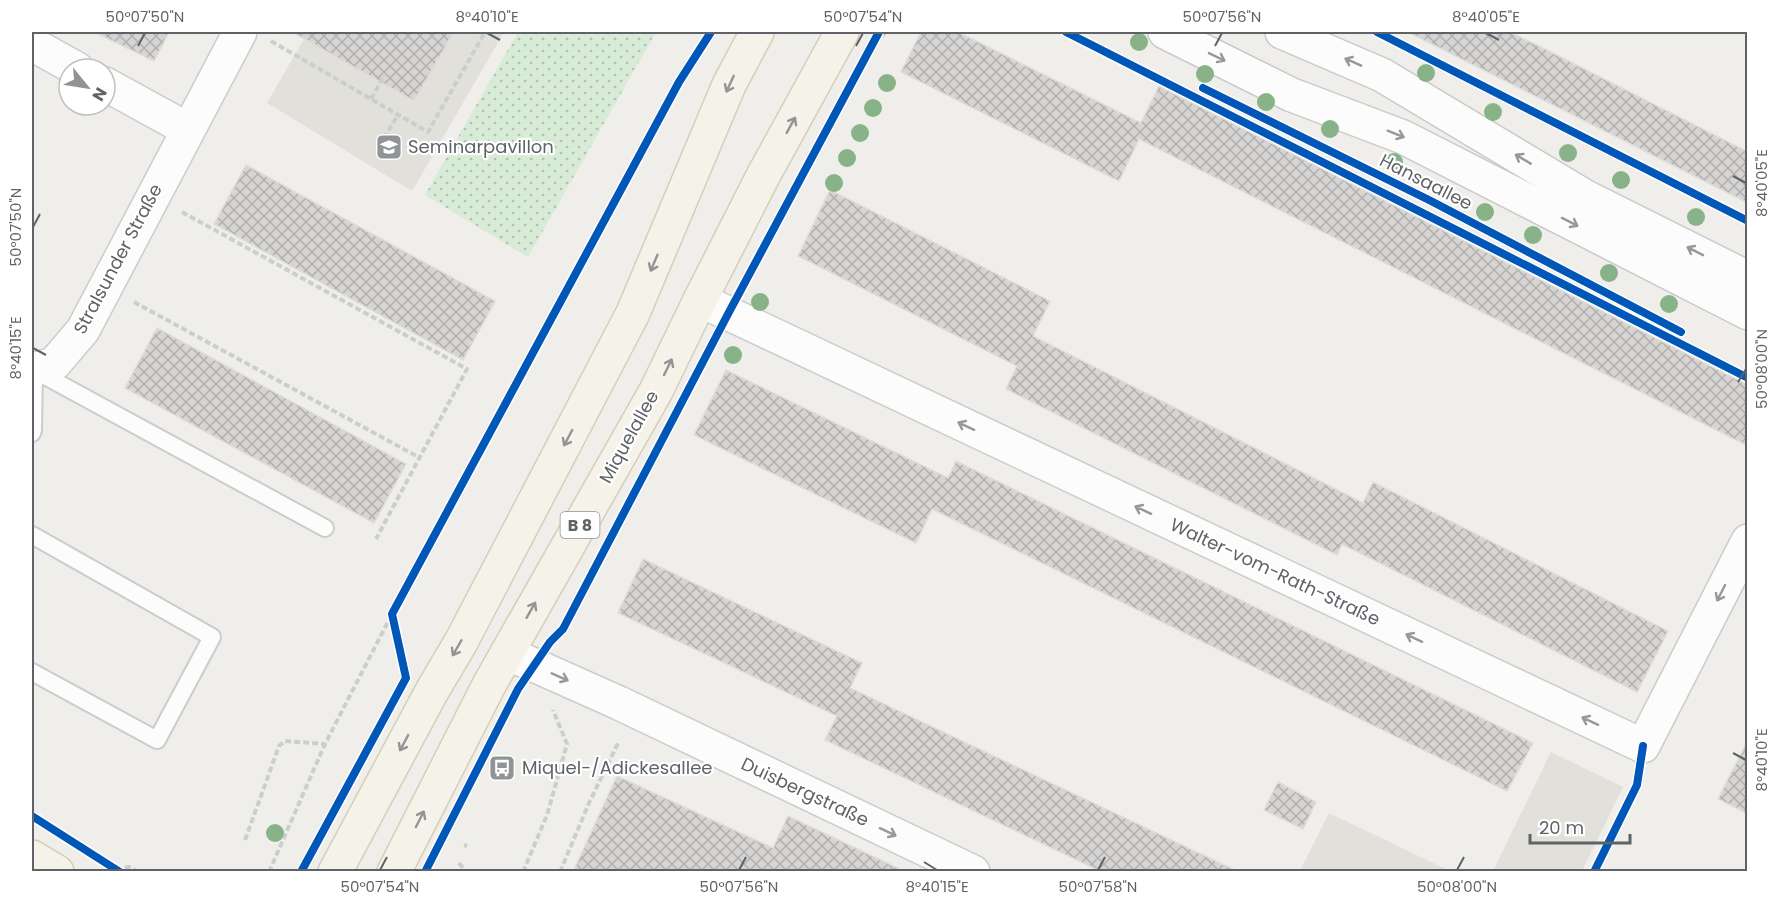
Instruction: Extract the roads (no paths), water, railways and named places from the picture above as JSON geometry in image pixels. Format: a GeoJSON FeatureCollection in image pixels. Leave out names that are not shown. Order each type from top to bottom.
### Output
{"type":"FeatureCollection","features":[{"type":"Feature","properties":{"kind":"main road"},"geometry":{"type":"LineString","coordinates":[[335,872],[432,691],[461,642],[633,313],[725,95],[757,32]]}},
{"type":"Feature","properties":{"kind":"main road","name":"Miquelallee"},"geometry":{"type":"LineString","coordinates":[[394,872],[507,653],[656,391],[763,176],[856,39]]}},
{"type":"Feature","properties":{"kind":"main road"},"geometry":{"type":"LineString","coordinates":[[32,857],[57,872]]}},
{"type":"Feature","properties":{"kind":"street","name":"Hansaallee"},"geometry":{"type":"LineString","coordinates":[[1165,32],[1292,95],[1403,137],[1748,313]]}},
{"type":"Feature","properties":{"kind":"street"},"geometry":{"type":"LineString","coordinates":[[1282,32],[1382,75],[1584,196],[1748,278]]}},
{"type":"Feature","properties":{"kind":"street","name":"Stralsunder Straße"},"geometry":{"type":"LineString","coordinates":[[33,370],[54,364],[83,330],[187,129],[252,34]]}},
{"type":"Feature","properties":{"kind":"street"},"geometry":{"type":"LineString","coordinates":[[32,44],[57,58]]}},
{"type":"Feature","properties":{"kind":"street"},"geometry":{"type":"LineString","coordinates":[[117,91],[187,129]]}},
{"type":"Feature","properties":{"kind":"street","name":"Walter-vom-Rath-Straße"},"geometry":{"type":"LineString","coordinates":[[700,300],[1643,746],[1748,541]]}},
{"type":"Feature","properties":{"kind":"street","name":"Duisbergstraße"},"geometry":{"type":"LineString","coordinates":[[507,653],[633,710],[973,872]]}},
{"type":"Feature","properties":{"kind":"lane"},"geometry":{"type":"LineString","coordinates":[[32,433],[33,370],[325,528]]}},
{"type":"Feature","properties":{"kind":"lane"},"geometry":{"type":"LineString","coordinates":[[32,535],[213,637],[158,740],[32,672]]}},
{"type":"Feature","properties":{"kind":"place","name":"Seminarpavillon"},"geometry":{"type":"Point","coordinates":[389,147]}},
{"type":"Feature","properties":{"kind":"place","name":"Miquel-/Adickesallee"},"geometry":{"type":"Point","coordinates":[502,768]}}]}
